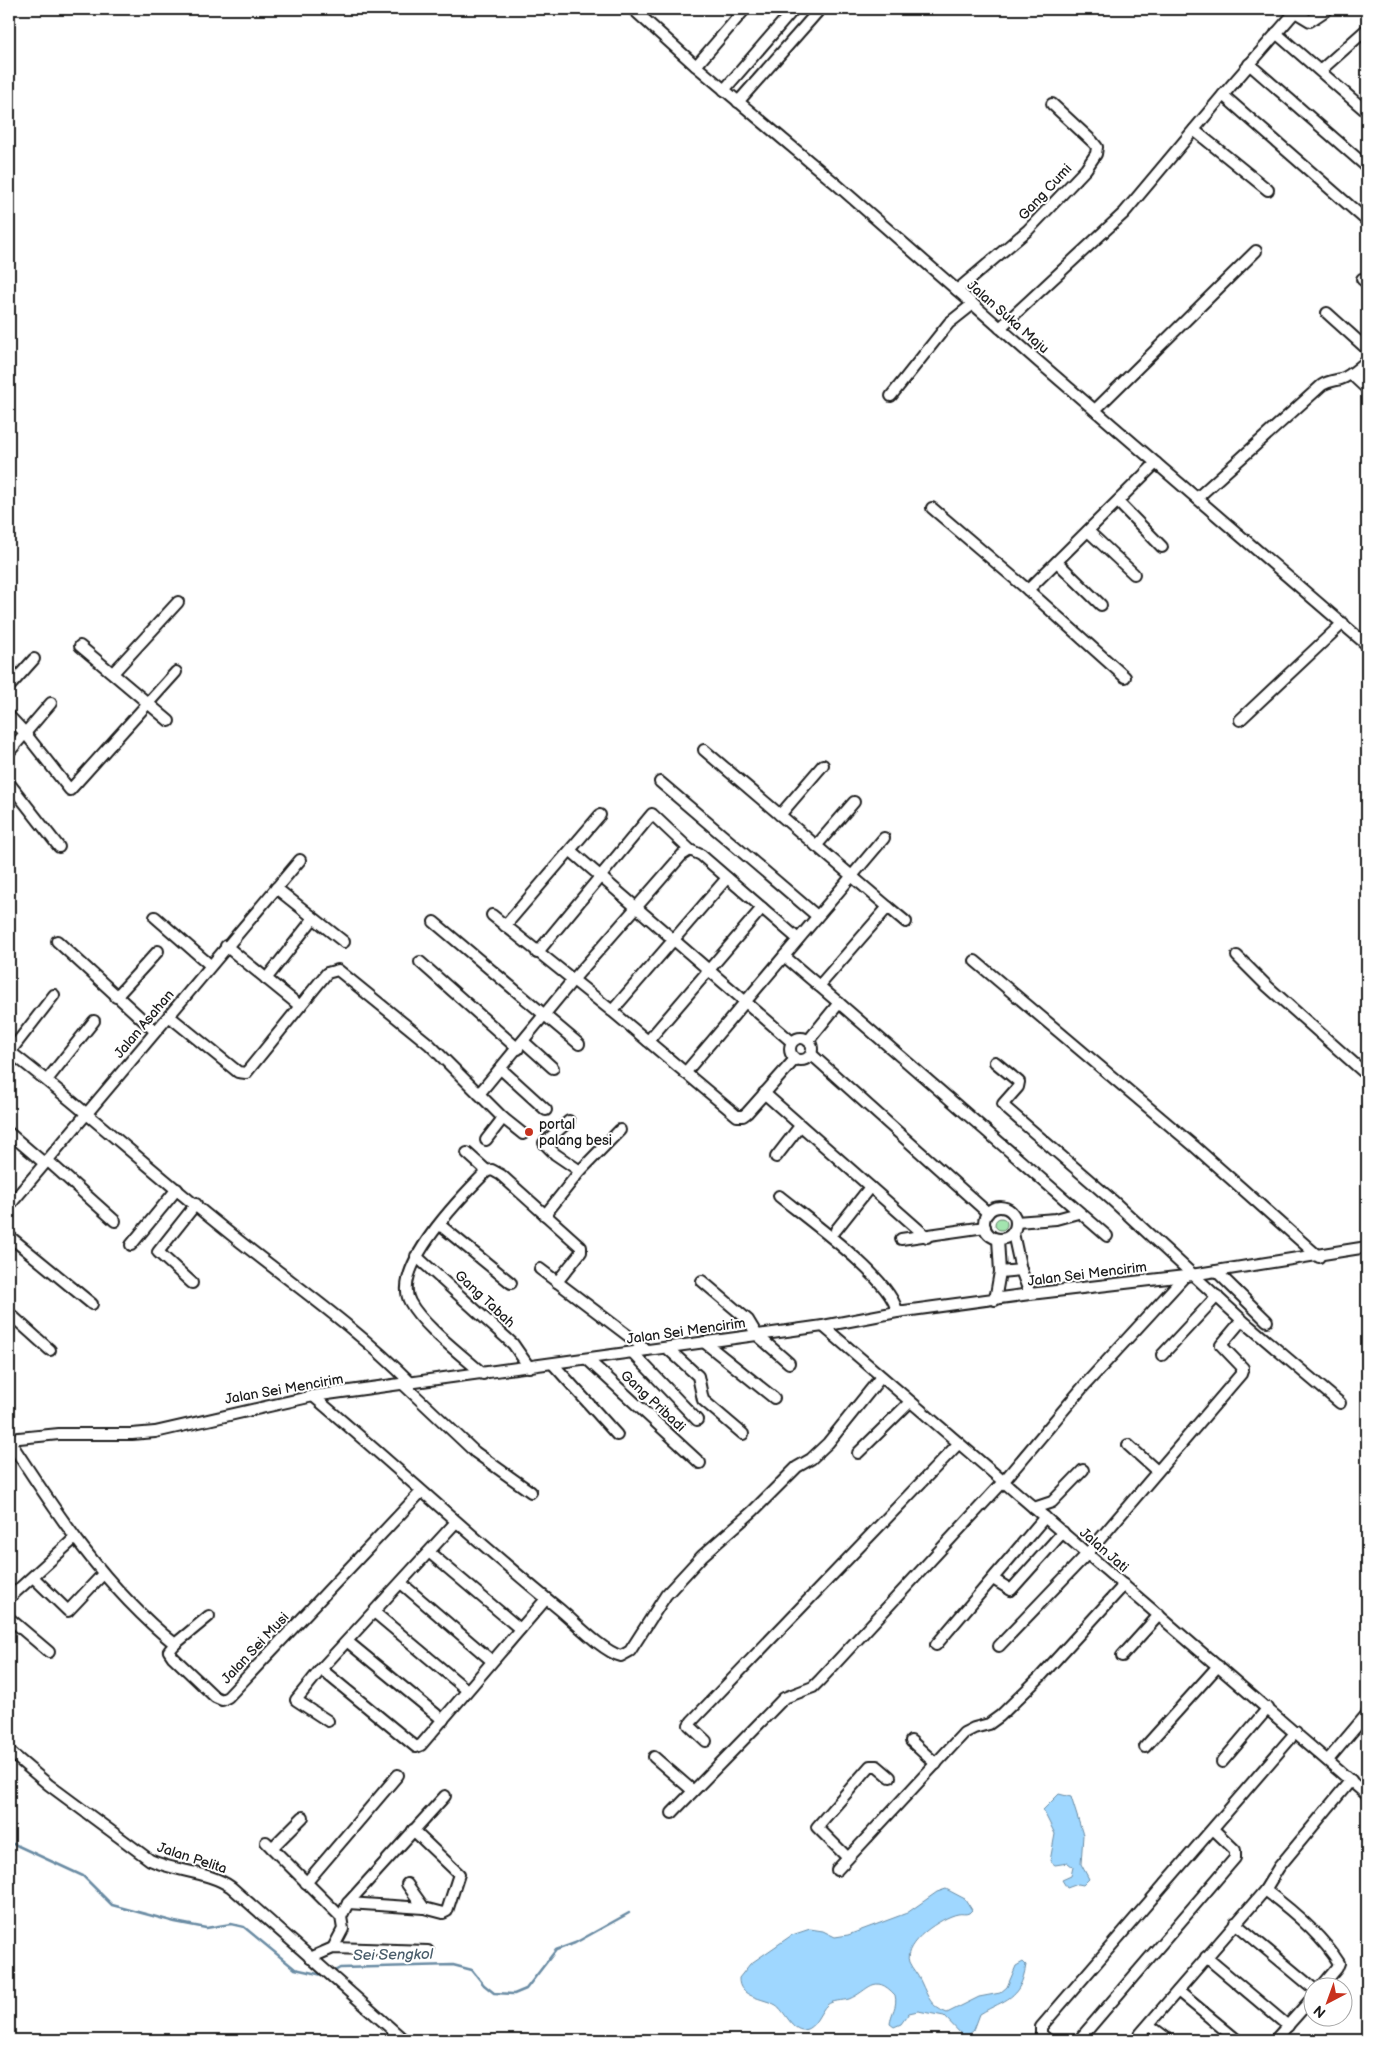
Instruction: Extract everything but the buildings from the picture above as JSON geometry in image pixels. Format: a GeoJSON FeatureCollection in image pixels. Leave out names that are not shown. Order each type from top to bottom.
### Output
{"type":"FeatureCollection","features":[{"type":"Feature","properties":{"kind":"street","name":"Jalan Suka Maju"},"geometry":{"type":"LineString","coordinates":[[633,9],[696,66],[835,183],[1367,645]]}},
{"type":"Feature","properties":{"kind":"street"},"geometry":{"type":"LineString","coordinates":[[696,66],[745,9]]}},
{"type":"Feature","properties":{"kind":"street"},"geometry":{"type":"LineString","coordinates":[[724,90],[794,9]]}},
{"type":"Feature","properties":{"kind":"street"},"geometry":{"type":"LineString","coordinates":[[738,102],[820,9]]}},
{"type":"Feature","properties":{"kind":"street"},"geometry":{"type":"LineString","coordinates":[[1000,328],[1124,213],[1293,11],[1310,21],[1328,9]]}},
{"type":"Feature","properties":{"kind":"street"},"geometry":{"type":"LineString","coordinates":[[1321,70],[1367,29]]}},
{"type":"Feature","properties":{"kind":"street"},"geometry":{"type":"LineString","coordinates":[[1276,33],[1321,70],[1367,112]]}},
{"type":"Feature","properties":{"kind":"street"},"geometry":{"type":"LineString","coordinates":[[1249,64],[1367,167]]}},
{"type":"Feature","properties":{"kind":"street"},"geometry":{"type":"LineString","coordinates":[[1223,94],[1367,221]]}},
{"type":"Feature","properties":{"kind":"street","name":"Gang Cumi"},"geometry":{"type":"LineString","coordinates":[[957,290],[1028,230],[1086,168],[1096,154],[1097,147],[1093,142],[1052,104]]}},
{"type":"Feature","properties":{"kind":"street"},"geometry":{"type":"LineString","coordinates":[[1194,130],[1268,190]]}},
{"type":"Feature","properties":{"kind":"street"},"geometry":{"type":"LineString","coordinates":[[1095,410],[1256,250]]}},
{"type":"Feature","properties":{"kind":"street"},"geometry":{"type":"LineString","coordinates":[[891,396],[949,323],[973,304]]}},
{"type":"Feature","properties":{"kind":"street"},"geometry":{"type":"LineString","coordinates":[[1327,313],[1367,349]]}},
{"type":"Feature","properties":{"kind":"street"},"geometry":{"type":"LineString","coordinates":[[1197,498],[1322,385],[1330,380],[1341,379],[1351,374],[1367,360]]}},
{"type":"Feature","properties":{"kind":"street"},"geometry":{"type":"LineString","coordinates":[[1351,374],[1367,389]]}},
{"type":"Feature","properties":{"kind":"street"},"geometry":{"type":"LineString","coordinates":[[1028,590],[1156,463]]}},
{"type":"Feature","properties":{"kind":"street"},"geometry":{"type":"LineString","coordinates":[[1118,502],[1162,547]]}},
{"type":"Feature","properties":{"kind":"street"},"geometry":{"type":"LineString","coordinates":[[932,508],[1028,590],[1125,677]]}},
{"type":"Feature","properties":{"kind":"street"},"geometry":{"type":"LineString","coordinates":[[1088,531],[1134,574]]}},
{"type":"Feature","properties":{"kind":"street"},"geometry":{"type":"LineString","coordinates":[[1057,562],[1101,605]]}},
{"type":"Feature","properties":{"kind":"street"},"geometry":{"type":"LineString","coordinates":[[114,673],[178,602]]}},
{"type":"Feature","properties":{"kind":"street"},"geometry":{"type":"LineString","coordinates":[[1240,720],[1342,623]]}},
{"type":"Feature","properties":{"kind":"street"},"geometry":{"type":"LineString","coordinates":[[80,646],[114,673],[169,722]]}},
{"type":"Feature","properties":{"kind":"street"},"geometry":{"type":"LineString","coordinates":[[9,687],[34,659]]}},
{"type":"Feature","properties":{"kind":"street"},"geometry":{"type":"LineString","coordinates":[[9,716],[26,733],[70,790],[176,672]]}},
{"type":"Feature","properties":{"kind":"street"},"geometry":{"type":"LineString","coordinates":[[9,752],[52,703]]}},
{"type":"Feature","properties":{"kind":"street"},"geometry":{"type":"LineString","coordinates":[[704,750],[906,922]]}},
{"type":"Feature","properties":{"kind":"street"},"geometry":{"type":"LineString","coordinates":[[780,815],[823,764]]}},
{"type":"Feature","properties":{"kind":"street"},"geometry":{"type":"LineString","coordinates":[[660,782],[817,916]]}},
{"type":"Feature","properties":{"kind":"street"},"geometry":{"type":"LineString","coordinates":[[9,783],[59,847]]}},
{"type":"Feature","properties":{"kind":"street"},"geometry":{"type":"LineString","coordinates":[[816,846],[854,802]]}},
{"type":"Feature","properties":{"kind":"street"},"geometry":{"type":"LineString","coordinates":[[505,926],[571,851],[600,814]]}},
{"type":"Feature","properties":{"kind":"street"},"geometry":{"type":"LineString","coordinates":[[537,953],[650,814],[654,814],[690,850],[701,856],[798,939]]}},
{"type":"Feature","properties":{"kind":"street"},"geometry":{"type":"LineString","coordinates":[[685,1073],[884,838]]}},
{"type":"Feature","properties":{"kind":"street"},"geometry":{"type":"LineString","coordinates":[[479,1094],[521,1046],[572,981],[682,856],[690,850]]}},
{"type":"Feature","properties":{"kind":"street"},"geometry":{"type":"LineString","coordinates":[[571,851],[792,1042]]}},
{"type":"Feature","properties":{"kind":"street","name":"Jalan Asahan"},"geometry":{"type":"LineString","coordinates":[[9,1206],[300,860]]}},
{"type":"Feature","properties":{"kind":"street"},"geometry":{"type":"LineString","coordinates":[[612,1011],[672,939],[727,878]]}},
{"type":"Feature","properties":{"kind":"street"},"geometry":{"type":"LineString","coordinates":[[276,888],[344,942]]}},
{"type":"Feature","properties":{"kind":"street"},"geometry":{"type":"LineString","coordinates":[[820,986],[888,907]]}},
{"type":"Feature","properties":{"kind":"street"},"geometry":{"type":"LineString","coordinates":[[648,1042],[762,908]]}},
{"type":"Feature","properties":{"kind":"street"},"geometry":{"type":"LineString","coordinates":[[492,915],[537,953],[612,1011],[737,1116],[743,1116],[747,1113],[795,1059],[806,1059],[811,1054],[811,1047],[808,1041],[801,1038],[792,1042],[789,1050],[795,1059]]}},
{"type":"Feature","properties":{"kind":"street"},"geometry":{"type":"LineString","coordinates":[[155,917],[210,965]]}},
{"type":"Feature","properties":{"kind":"street"},"geometry":{"type":"LineString","coordinates":[[266,979],[314,919]]}},
{"type":"Feature","properties":{"kind":"street"},"geometry":{"type":"LineString","coordinates":[[434,922],[579,1044]]}},
{"type":"Feature","properties":{"kind":"street"},"geometry":{"type":"LineString","coordinates":[[57,941],[155,1031]]}},
{"type":"Feature","properties":{"kind":"street"},"geometry":{"type":"LineString","coordinates":[[226,946],[300,1006]]}},
{"type":"Feature","properties":{"kind":"street"},"geometry":{"type":"LineString","coordinates":[[116,996],[158,952]]}},
{"type":"Feature","properties":{"kind":"street"},"geometry":{"type":"LineString","coordinates":[[784,956],[1107,1236]]}},
{"type":"Feature","properties":{"kind":"street"},"geometry":{"type":"LineString","coordinates":[[1237,956],[1367,1075]]}},
{"type":"Feature","properties":{"kind":"street"},"geometry":{"type":"LineString","coordinates":[[975,961],[1194,1146],[1319,1257]]}},
{"type":"Feature","properties":{"kind":"street"},"geometry":{"type":"LineString","coordinates":[[420,962],[521,1046],[553,1068]]}},
{"type":"Feature","properties":{"kind":"street"},"geometry":{"type":"LineString","coordinates":[[169,1016],[242,1074],[251,1070],[327,973],[332,970],[338,970],[430,1044],[503,1118],[523,1134]]}},
{"type":"Feature","properties":{"kind":"street"},"geometry":{"type":"LineString","coordinates":[[54,995],[9,1052],[47,1080],[234,1237],[308,1293],[389,1362],[407,1384],[475,1452],[530,1492]]}},
{"type":"Feature","properties":{"kind":"street"},"geometry":{"type":"LineString","coordinates":[[808,1041],[838,1003]]}},
{"type":"Feature","properties":{"kind":"street"},"geometry":{"type":"LineString","coordinates":[[47,1080],[94,1021]]}},
{"type":"Feature","properties":{"kind":"street"},"geometry":{"type":"LineString","coordinates":[[811,1054],[988,1213]]}},
{"type":"Feature","properties":{"kind":"street"},"geometry":{"type":"LineString","coordinates":[[995,1062],[1019,1082],[1018,1087],[1003,1104],[1007,1109],[1112,1200],[1190,1275],[1217,1296],[1242,1320],[1340,1403]]}},
{"type":"Feature","properties":{"kind":"street"},"geometry":{"type":"LineString","coordinates":[[501,1068],[546,1110]]}},
{"type":"Feature","properties":{"kind":"street"},"geometry":{"type":"LineString","coordinates":[[764,1093],[927,1236]]}},
{"type":"Feature","properties":{"kind":"street"},"geometry":{"type":"LineString","coordinates":[[486,1140],[503,1118]]}},
{"type":"Feature","properties":{"kind":"street"},"geometry":{"type":"LineString","coordinates":[[569,1121],[544,1143],[555,1154],[580,1171]]}},
{"type":"Feature","properties":{"kind":"street"},"geometry":{"type":"LineString","coordinates":[[776,1157],[800,1126]]}},
{"type":"Feature","properties":{"kind":"street"},"geometry":{"type":"LineString","coordinates":[[545,1215],[580,1171],[620,1130]]}},
{"type":"Feature","properties":{"kind":"street"},"geometry":{"type":"LineString","coordinates":[[9,1133],[115,1221]]}},
{"type":"Feature","properties":{"kind":"street"},"geometry":{"type":"LineString","coordinates":[[467,1154],[487,1171]]}},
{"type":"Feature","properties":{"kind":"street"},"geometry":{"type":"LineString","coordinates":[[483,1374],[427,1323],[409,1302],[406,1281],[416,1256],[456,1203],[487,1171],[492,1170],[501,1175],[582,1249],[557,1282]]}},
{"type":"Feature","properties":{"kind":"street"},"geometry":{"type":"LineString","coordinates":[[836,1230],[870,1187]]}},
{"type":"Feature","properties":{"kind":"street"},"geometry":{"type":"LineString","coordinates":[[131,1245],[177,1189]]}},
{"type":"Feature","properties":{"kind":"street"},"geometry":{"type":"LineString","coordinates":[[779,1196],[830,1237],[876,1278],[888,1293],[897,1312]]}},
{"type":"Feature","properties":{"kind":"street"},"geometry":{"type":"LineString","coordinates":[[192,1283],[158,1252],[196,1204]]}},
{"type":"Feature","properties":{"kind":"street"},"geometry":{"type":"LineString","coordinates":[[1030,1294],[1021,1270],[1014,1227],[1015,1217],[1007,1209],[997,1208],[988,1213],[984,1227],[990,1236],[998,1239],[1004,1238],[1014,1227],[1056,1219],[1078,1212]]}},
{"type":"Feature","properties":{"kind":"street"},"geometry":{"type":"LineString","coordinates":[[440,1225],[511,1282]]}},
{"type":"Feature","properties":{"kind":"street"},"geometry":{"type":"LineString","coordinates":[[901,1240],[984,1227]]}},
{"type":"Feature","properties":{"kind":"street"},"geometry":{"type":"LineString","coordinates":[[9,1236],[92,1304]]}},
{"type":"Feature","properties":{"kind":"street"},"geometry":{"type":"LineString","coordinates":[[995,1300],[1000,1272],[998,1239]]}},
{"type":"Feature","properties":{"kind":"street","name":"Jalan Sei Mencirim"},"geometry":{"type":"LineString","coordinates":[[9,1440],[59,1434],[132,1434],[155,1432],[313,1396],[529,1368],[823,1326],[897,1312],[1216,1272],[1319,1257],[1367,1247]]}},
{"type":"Feature","properties":{"kind":"street","name":"Gang Tabah"},"geometry":{"type":"LineString","coordinates":[[416,1256],[513,1344],[529,1368]]}},
{"type":"Feature","properties":{"kind":"street"},"geometry":{"type":"LineString","coordinates":[[540,1269],[647,1350]]}},
{"type":"Feature","properties":{"kind":"street"},"geometry":{"type":"LineString","coordinates":[[1000,1272],[1021,1270]]}},
{"type":"Feature","properties":{"kind":"street"},"geometry":{"type":"LineString","coordinates":[[1216,1272],[1268,1321]]}},
{"type":"Feature","properties":{"kind":"street"},"geometry":{"type":"LineString","coordinates":[[672,1813],[692,1790],[784,1698],[812,1687],[820,1680],[1004,1482],[1083,1387],[1190,1275]]}},
{"type":"Feature","properties":{"kind":"street"},"geometry":{"type":"LineString","coordinates":[[702,1281],[748,1320],[757,1335],[789,1363]]}},
{"type":"Feature","properties":{"kind":"street"},"geometry":{"type":"LineString","coordinates":[[1162,1354],[1217,1296]]}},
{"type":"Feature","properties":{"kind":"street"},"geometry":{"type":"LineString","coordinates":[[9,1313],[50,1350]]}},
{"type":"Feature","properties":{"kind":"street"},"geometry":{"type":"LineString","coordinates":[[999,1646],[1088,1553],[1241,1374],[1243,1368],[1221,1345],[1242,1320]]}},
{"type":"Feature","properties":{"kind":"street","name":"Jalan Jati"},"geometry":{"type":"LineString","coordinates":[[823,1326],[1367,1795]]}},
{"type":"Feature","properties":{"kind":"street"},"geometry":{"type":"LineString","coordinates":[[704,1342],[774,1398]]}},
{"type":"Feature","properties":{"kind":"street"},"geometry":{"type":"LineString","coordinates":[[667,1348],[698,1376],[703,1400],[742,1434]]}},
{"type":"Feature","properties":{"kind":"street"},"geometry":{"type":"LineString","coordinates":[[633,1353],[697,1420]]}},
{"type":"Feature","properties":{"kind":"street","name":"Gang Pribadi"},"geometry":{"type":"LineString","coordinates":[[587,1359],[700,1463]]}},
{"type":"Feature","properties":{"kind":"street"},"geometry":{"type":"LineString","coordinates":[[553,1364],[617,1435]]}},
{"type":"Feature","properties":{"kind":"street"},"geometry":{"type":"LineString","coordinates":[[313,1396],[421,1492],[546,1598],[611,1651],[622,1656],[626,1654],[650,1623],[666,1595],[702,1556],[753,1511],[797,1467],[811,1459],[828,1443],[881,1376]]}},
{"type":"Feature","properties":{"kind":"street"},"geometry":{"type":"LineString","coordinates":[[858,1453],[910,1402]]}},
{"type":"Feature","properties":{"kind":"street"},"geometry":{"type":"LineString","coordinates":[[9,1440],[75,1538],[103,1574],[138,1612],[175,1644],[209,1616]]}},
{"type":"Feature","properties":{"kind":"street"},"geometry":{"type":"LineString","coordinates":[[706,1740],[691,1728],[689,1725],[692,1721],[959,1443]]}},
{"type":"Feature","properties":{"kind":"street"},"geometry":{"type":"LineString","coordinates":[[1128,1445],[1157,1471]]}},
{"type":"Feature","properties":{"kind":"street"},"geometry":{"type":"LineString","coordinates":[[1034,1508],[1052,1502],[1083,1470]]}},
{"type":"Feature","properties":{"kind":"street","name":"Jalan Sei Musi"},"geometry":{"type":"LineString","coordinates":[[175,1644],[170,1651],[173,1657],[215,1697],[222,1700],[228,1697],[421,1492]]}},
{"type":"Feature","properties":{"kind":"street"},"geometry":{"type":"LineString","coordinates":[[936,1644],[1045,1517]]}},
{"type":"Feature","properties":{"kind":"street"},"geometry":{"type":"LineString","coordinates":[[328,1721],[296,1700],[321,1669],[430,1553],[456,1522]]}},
{"type":"Feature","properties":{"kind":"street"},"geometry":{"type":"LineString","coordinates":[[993,1579],[1011,1590],[1063,1532]]}},
{"type":"Feature","properties":{"kind":"street"},"geometry":{"type":"LineString","coordinates":[[9,1598],[75,1538]]}},
{"type":"Feature","properties":{"kind":"street"},"geometry":{"type":"LineString","coordinates":[[430,1553],[520,1629]]}},
{"type":"Feature","properties":{"kind":"street"},"geometry":{"type":"LineString","coordinates":[[33,1577],[68,1611],[103,1574]]}},
{"type":"Feature","properties":{"kind":"street"},"geometry":{"type":"LineString","coordinates":[[401,1583],[492,1661]]}},
{"type":"Feature","properties":{"kind":"street"},"geometry":{"type":"LineString","coordinates":[[837,1870],[847,1857],[964,1733],[989,1724],[1000,1716],[1040,1677],[1124,1585]]}},
{"type":"Feature","properties":{"kind":"street"},"geometry":{"type":"LineString","coordinates":[[321,1669],[412,1746],[421,1745],[546,1598]]}},
{"type":"Feature","properties":{"kind":"street"},"geometry":{"type":"LineString","coordinates":[[374,1612],[467,1690]]}},
{"type":"Feature","properties":{"kind":"street"},"geometry":{"type":"LineString","coordinates":[[1122,1656],[1159,1615]]}},
{"type":"Feature","properties":{"kind":"street"},"geometry":{"type":"LineString","coordinates":[[9,1618],[49,1652]]}},
{"type":"Feature","properties":{"kind":"street"},"geometry":{"type":"LineString","coordinates":[[348,1642],[443,1720]]}},
{"type":"Feature","properties":{"kind":"street"},"geometry":{"type":"LineString","coordinates":[[1145,1747],[1218,1666]]}},
{"type":"Feature","properties":{"kind":"street"},"geometry":{"type":"LineString","coordinates":[[1222,1762],[1268,1708]]}},
{"type":"Feature","properties":{"kind":"street"},"geometry":{"type":"LineString","coordinates":[[1328,1760],[1367,1714]]}},
{"type":"Feature","properties":{"kind":"street"},"geometry":{"type":"LineString","coordinates":[[1048,2040],[1040,2031],[1041,2027],[1296,1732]]}},
{"type":"Feature","properties":{"kind":"street"},"geometry":{"type":"LineString","coordinates":[[911,1741],[936,1764]]}},
{"type":"Feature","properties":{"kind":"street","name":"Jalan Pelita"},"geometry":{"type":"LineString","coordinates":[[9,1751],[49,1785],[150,1860],[168,1868],[217,1879],[232,1887],[404,2040]]}},
{"type":"Feature","properties":{"kind":"street"},"geometry":{"type":"LineString","coordinates":[[654,1757],[692,1790]]}},
{"type":"Feature","properties":{"kind":"street"},"geometry":{"type":"LineString","coordinates":[[847,1857],[817,1827],[870,1766],[877,1766],[890,1777]]}},
{"type":"Feature","properties":{"kind":"street"},"geometry":{"type":"LineString","coordinates":[[306,1883],[398,1775]]}},
{"type":"Feature","properties":{"kind":"street"},"geometry":{"type":"LineString","coordinates":[[1135,2040],[1264,1890],[1279,1867],[1351,1780]]}},
{"type":"Feature","properties":{"kind":"street"},"geometry":{"type":"LineString","coordinates":[[333,1948],[343,1929],[341,1917],[348,1903],[445,1796]]}},
{"type":"Feature","properties":{"kind":"street"},"geometry":{"type":"LineString","coordinates":[[303,1817],[269,1845],[341,1917]]}},
{"type":"Feature","properties":{"kind":"street"},"geometry":{"type":"LineString","coordinates":[[1079,2040],[1235,1858],[1235,1850],[1213,1829]]}},
{"type":"Feature","properties":{"kind":"street"},"geometry":{"type":"LineString","coordinates":[[348,1903],[424,1908],[443,1914],[448,1911],[459,1874],[413,1830]]}},
{"type":"Feature","properties":{"kind":"street"},"geometry":{"type":"LineString","coordinates":[[407,1884],[424,1908]]}},
{"type":"Feature","properties":{"kind":"street"},"geometry":{"type":"LineString","coordinates":[[1264,1890],[1318,1936],[1334,1955],[1338,1968],[1331,1976]]}},
{"type":"Feature","properties":{"kind":"street"},"geometry":{"type":"LineString","coordinates":[[1236,1922],[1304,1980]]}},
{"type":"Feature","properties":{"kind":"street"},"geometry":{"type":"LineString","coordinates":[[310,1958],[333,1948],[428,1951]]}},
{"type":"Feature","properties":{"kind":"street"},"geometry":{"type":"LineString","coordinates":[[1206,1957],[1288,2026]]}},
{"type":"Feature","properties":{"kind":"street"},"geometry":{"type":"LineString","coordinates":[[1178,1991],[1237,2040]]}},
{"type":"Feature","properties":{"kind":"street"},"geometry":{"type":"LineString","coordinates":[[1275,2040],[1304,2008]]}},
{"type":"Feature","properties":{"kind":"street"},"geometry":{"type":"LineString","coordinates":[[1149,2025],[1169,2040]]}},
{"type":"Feature","properties":{"kind":"green space"},"geometry":{"type":"Polygon","coordinates":[[[999,1218],[1003,1218],[1007,1224],[1003,1230],[999,1230],[995,1226],[995,1222],[999,1218]]]}},
{"type":"Feature","properties":{"kind":"water"},"geometry":{"type":"Polygon","coordinates":[[[1059,1794],[1071,1797],[1083,1835],[1081,1864],[1089,1879],[1083,1885],[1078,1884],[1067,1888],[1062,1880],[1071,1876],[1073,1867],[1068,1863],[1055,1865],[1050,1861],[1055,1834],[1043,1810],[1059,1794]]]}},
{"type":"Feature","properties":{"kind":"water"},"geometry":{"type":"Polygon","coordinates":[[[946,1889],[965,1899],[972,1910],[968,1914],[951,1916],[934,1925],[917,1939],[908,1955],[910,1965],[918,1976],[928,1997],[937,2008],[947,2013],[979,1997],[1000,1993],[1007,1987],[1016,1966],[1023,1962],[1026,1965],[1020,1986],[1016,1992],[980,2014],[974,2030],[967,2036],[963,2036],[944,2016],[918,2011],[909,2013],[901,2024],[894,2027],[890,2024],[896,2003],[895,1995],[882,1985],[872,1985],[849,1999],[829,2003],[812,2026],[804,2030],[792,2024],[776,2005],[747,1993],[740,1985],[739,1978],[750,1964],[792,1935],[810,1929],[823,1931],[835,1937],[848,1935],[907,1913],[937,1892],[946,1889]]]}},
{"type":"Feature","properties":{"kind":"waterway","name":"Sei Sengkol"},"geometry":{"type":"LineString","coordinates":[[9,1845],[14,1844],[83,1876],[112,1905],[175,1922],[206,1928],[231,1924],[244,1927],[295,1969],[327,1976]]}},
{"type":"Feature","properties":{"kind":"waterway","name":"Sei Sengkol"},"geometry":{"type":"LineString","coordinates":[[331,1973],[340,1968],[453,1965],[472,1970],[484,1985],[494,1993],[514,1994],[526,1989],[556,1950],[575,1943],[629,1913]]}},
{"type":"Feature","properties":{"kind":"place","name":"portal palang besi"},"geometry":{"type":"Point","coordinates":[529,1132]}}]}
